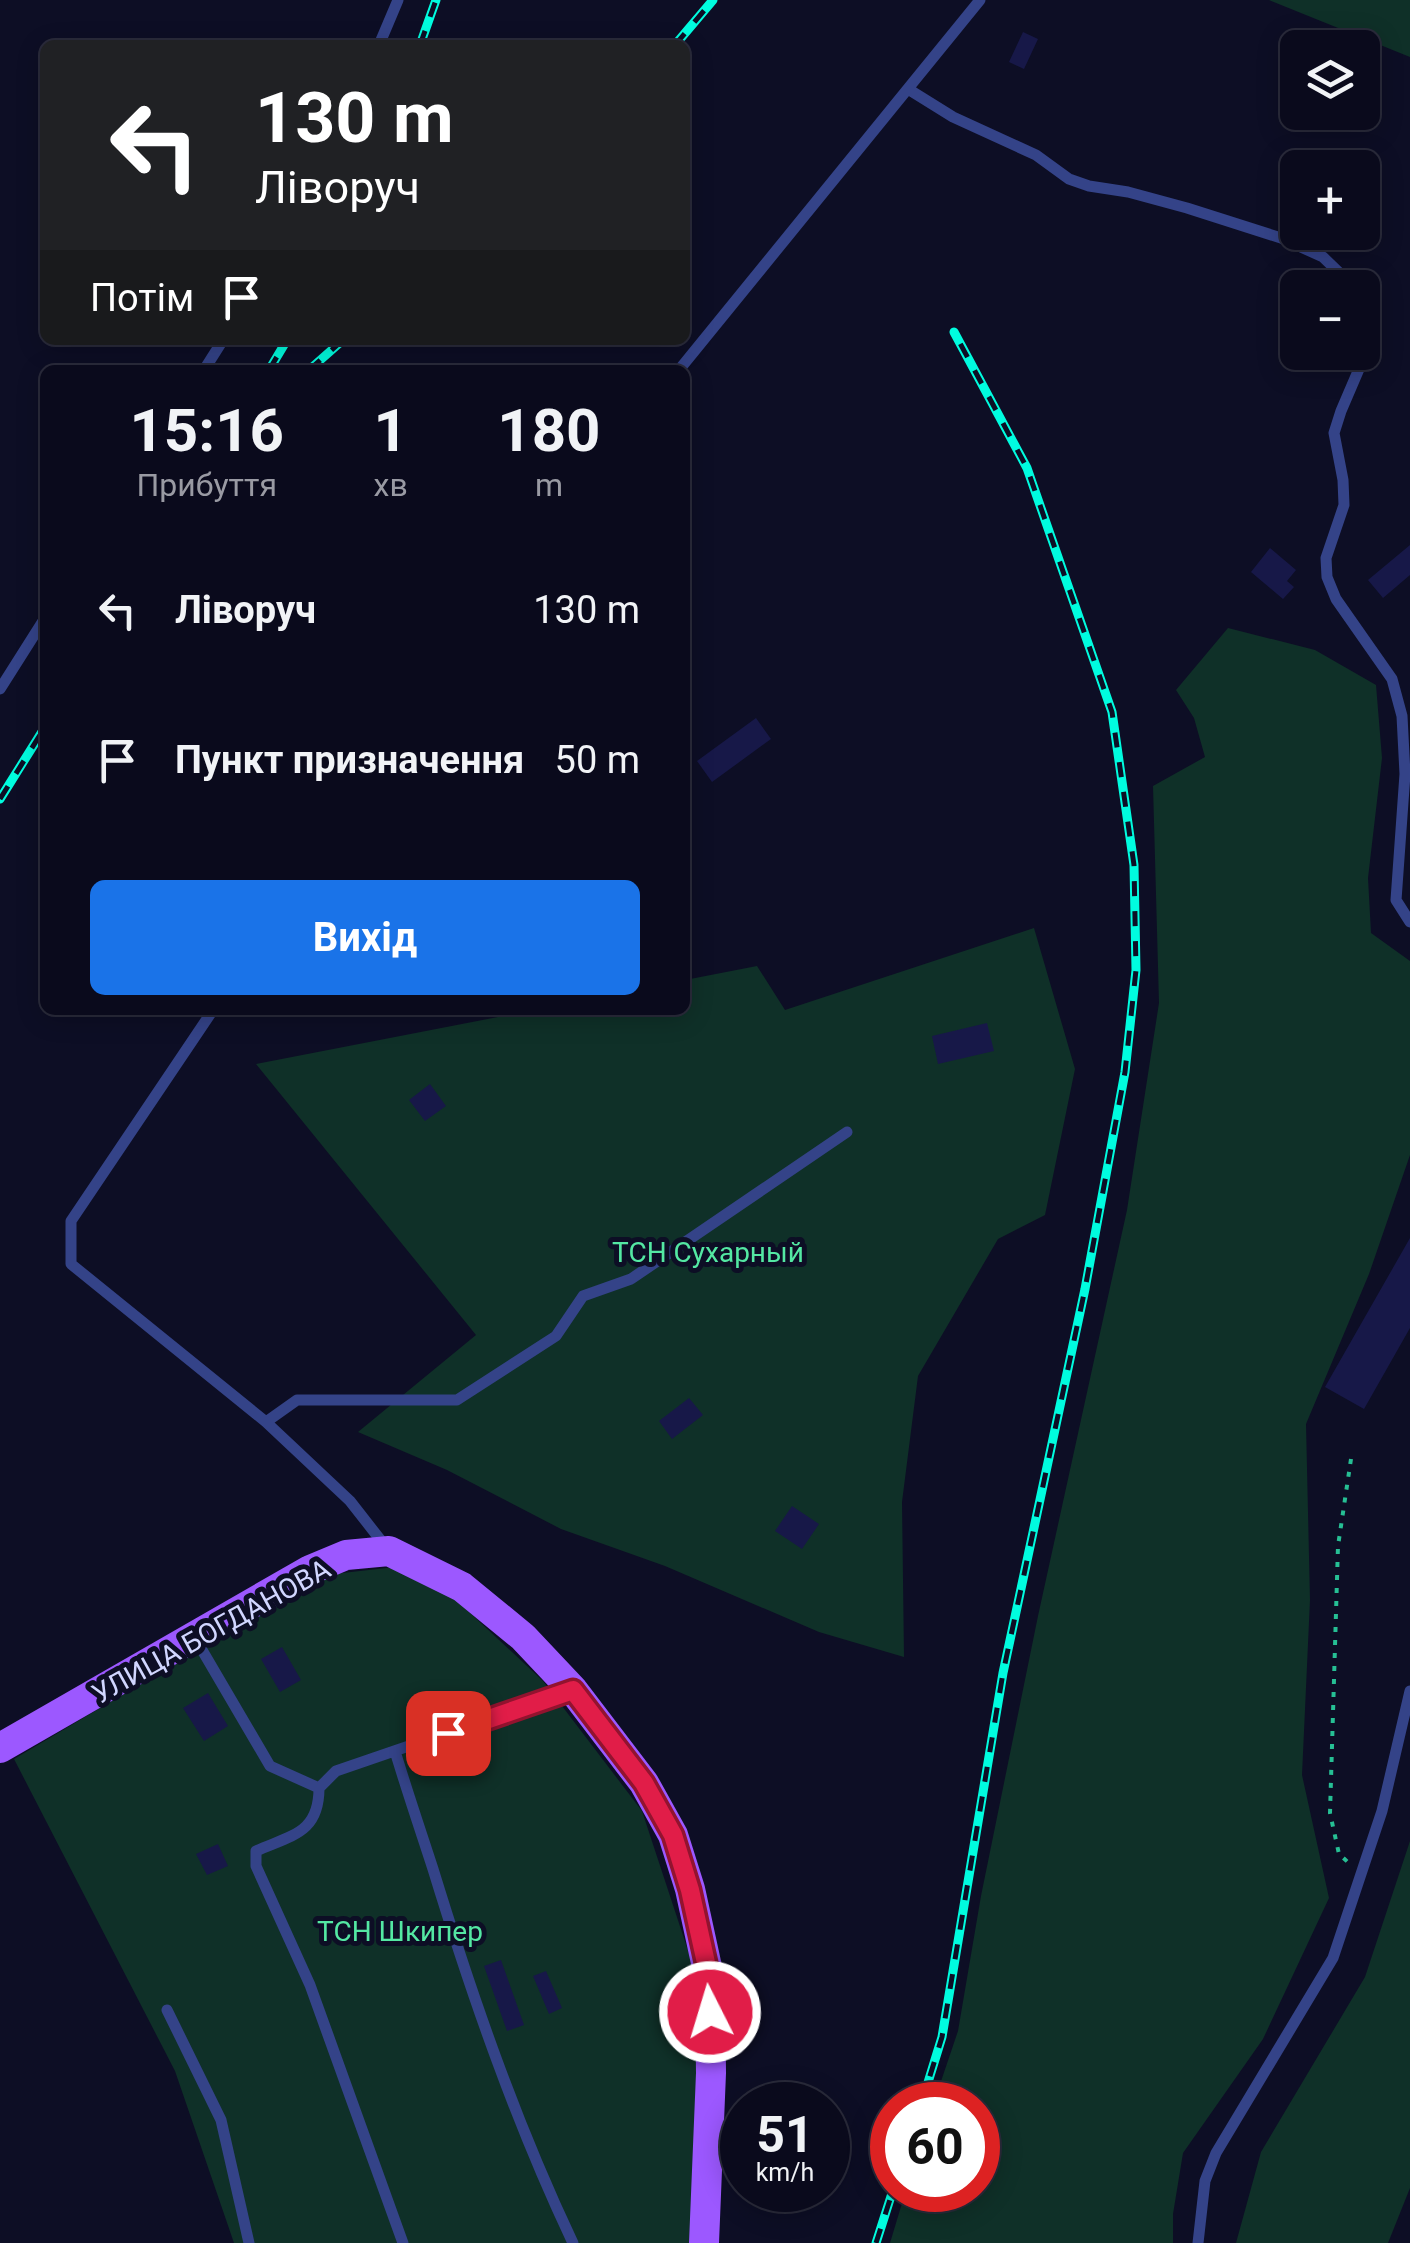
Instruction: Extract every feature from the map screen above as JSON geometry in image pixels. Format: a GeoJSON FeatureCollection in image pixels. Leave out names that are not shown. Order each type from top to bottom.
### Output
{"type":"FeatureCollection","features":[{"type":"Feature","properties":{"kind":"main road","name":"УЛИЦА БОГДАНОВА"},"geometry":{"type":"LineString","coordinates":[[0,1748],[310,1570],[346,1555],[389,1550]]}},
{"type":"Feature","properties":{"kind":"main road"},"geometry":{"type":"LineString","coordinates":[[389,1550],[462,1587],[523,1637],[573,1690],[644,1783],[673,1835],[710,1981],[711,2073],[704,2243]]}},
{"type":"Feature","properties":{"kind":"lane"},"geometry":{"type":"LineString","coordinates":[[381,40],[398,0]]}},
{"type":"Feature","properties":{"kind":"lane"},"geometry":{"type":"LineString","coordinates":[[683,365],[980,0]]}},
{"type":"Feature","properties":{"kind":"lane"},"geometry":{"type":"LineString","coordinates":[[908,89],[953,117],[1036,154],[1069,179],[1187,208],[1280,238],[1323,258],[1338,270]]}},
{"type":"Feature","properties":{"kind":"lane"},"geometry":{"type":"LineString","coordinates":[[1359,370],[1334,434],[1344,505],[1326,558],[1327,577],[1336,598],[1392,679],[1402,716],[1405,774],[1396,900],[1410,922]]}},
{"type":"Feature","properties":{"kind":"lane"},"geometry":{"type":"LineString","coordinates":[[0,688],[40,626]]}},
{"type":"Feature","properties":{"kind":"lane"},"geometry":{"type":"LineString","coordinates":[[210,1015],[70,1222],[71,1264],[266,1422],[350,1501],[389,1550]]}},
{"type":"Feature","properties":{"kind":"lane"},"geometry":{"type":"LineString","coordinates":[[266,1422],[298,1400],[458,1400],[556,1336],[584,1296],[631,1279],[847,1132]]}},
{"type":"Feature","properties":{"kind":"lane"},"geometry":{"type":"LineString","coordinates":[[195,1638],[270,1766],[319,1788]]}},
{"type":"Feature","properties":{"kind":"lane"},"geometry":{"type":"LineString","coordinates":[[403,2243],[310,1985],[256,1866],[256,1851],[306,1828],[319,1809],[319,1788],[336,1771],[573,1690]]}},
{"type":"Feature","properties":{"kind":"lane"},"geometry":{"type":"LineString","coordinates":[[1198,2243],[1205,2181],[1216,2152],[1333,1958],[1382,1811],[1410,1691]]}},
{"type":"Feature","properties":{"kind":"lane"},"geometry":{"type":"LineString","coordinates":[[396,1751],[468,1980],[541,2175],[574,2243]]}},
{"type":"Feature","properties":{"kind":"lane"},"geometry":{"type":"LineString","coordinates":[[168,2010],[221,2120],[249,2243]]}},
{"type":"Feature","properties":{"kind":"path"},"geometry":{"type":"LineString","coordinates":[[1351,1458],[1338,1546],[1330,1813],[1338,1854],[1362,1875]]}},
{"type":"Feature","properties":{"kind":"green space"},"geometry":{"type":"Polygon","coordinates":[[[1269,0],[1410,0],[1410,57],[1380,45],[1380,30],[1343,30],[1269,0]]]}},
{"type":"Feature","properties":{"kind":"green space"},"geometry":{"type":"Polygon","coordinates":[[[1228,628],[1315,650],[1376,685],[1382,758],[1368,878],[1371,933],[1410,961],[1410,1155],[1369,1274],[1306,1424],[1310,1600],[1302,1775],[1329,1898],[1263,2039],[1183,2153],[1173,2214],[1173,2243],[890,2243],[899,2212],[1000,2212],[1000,2082],[941,2082],[958,2031],[1038,1616],[1127,1210],[1159,1003],[1153,786],[1205,757],[1194,718],[1176,690],[1228,628]]]}},
{"type":"Feature","properties":{"kind":"green space","name":"ТСН Сухарный"},"geometry":{"type":"Polygon","coordinates":[[[1034,928],[1075,1069],[1045,1215],[998,1239],[918,1376],[902,1502],[904,1657],[819,1632],[665,1566],[561,1529],[447,1470],[358,1432],[476,1335],[256,1064],[508,1015],[690,1015],[690,979],[757,966],[785,1010],[1034,928]]]}},
{"type":"Feature","properties":{"kind":"green space","name":"ТСН Шкипер"},"geometry":{"type":"Polygon","coordinates":[[[395,1567],[452,1596],[543,1681],[642,1811],[698,1981],[693,2243],[234,2243],[175,2071],[14,1759],[325,1575],[395,1567]]]}},
{"type":"Feature","properties":{"kind":"green space"},"geometry":{"type":"Polygon","coordinates":[[[1410,1841],[1410,2188],[1388,2243],[1236,2243],[1261,2152],[1365,1977],[1410,1841]]]}},
{"type":"Feature","properties":{"kind":"building"},"geometry":{"type":"Polygon","coordinates":[[[1023,32],[1038,39],[1024,69],[1009,62],[1023,32]]]}},
{"type":"Feature","properties":{"kind":"building"},"geometry":{"type":"Polygon","coordinates":[[[1410,545],[1410,575],[1383,598],[1368,580],[1410,545]]]}},
{"type":"Feature","properties":{"kind":"building"},"geometry":{"type":"Polygon","coordinates":[[[1270,548],[1296,570],[1287,581],[1294,587],[1283,599],[1251,572],[1270,548]]]}},
{"type":"Feature","properties":{"kind":"building"},"geometry":{"type":"Polygon","coordinates":[[[756,718],[771,739],[712,782],[697,761],[756,718]]]}},
{"type":"Feature","properties":{"kind":"building"},"geometry":{"type":"Polygon","coordinates":[[[987,1023],[994,1051],[938,1064],[932,1036],[987,1023]]]}},
{"type":"Feature","properties":{"kind":"building"},"geometry":{"type":"Polygon","coordinates":[[[430,1084],[446,1106],[425,1121],[409,1100],[430,1084]]]}},
{"type":"Feature","properties":{"kind":"building"},"geometry":{"type":"Polygon","coordinates":[[[1410,1238],[1410,1328],[1364,1409],[1325,1387],[1410,1238]]]}},
{"type":"Feature","properties":{"kind":"building"},"geometry":{"type":"Polygon","coordinates":[[[689,1398],[703,1415],[672,1439],[659,1421],[689,1398]]]}},
{"type":"Feature","properties":{"kind":"building"},"geometry":{"type":"Polygon","coordinates":[[[792,1506],[819,1524],[802,1549],[775,1531],[792,1506]]]}},
{"type":"Feature","properties":{"kind":"building"},"geometry":{"type":"Polygon","coordinates":[[[282,1647],[301,1680],[280,1692],[261,1659],[282,1647]]]}},
{"type":"Feature","properties":{"kind":"building"},"geometry":{"type":"Polygon","coordinates":[[[208,1693],[228,1726],[204,1741],[183,1708],[208,1693]]]}},
{"type":"Feature","properties":{"kind":"building"},"geometry":{"type":"Polygon","coordinates":[[[218,1844],[228,1866],[207,1875],[196,1854],[218,1844]]]}},
{"type":"Feature","properties":{"kind":"building"},"geometry":{"type":"Polygon","coordinates":[[[501,1960],[524,2025],[507,2031],[484,1966],[501,1960]]]}},
{"type":"Feature","properties":{"kind":"building"},"geometry":{"type":"Polygon","coordinates":[[[546,1971],[562,2008],[549,2014],[533,1976],[546,1971]]]}},
{"type":"Feature","properties":{"kind":"railway"},"geometry":{"type":"LineString","coordinates":[[422,40],[436,0]]}},
{"type":"Feature","properties":{"kind":"railway"},"geometry":{"type":"LineString","coordinates":[[679,40],[713,0]]}},
{"type":"Feature","properties":{"kind":"railway"},"geometry":{"type":"LineString","coordinates":[[928,2082],[942,2037],[1003,1673],[1085,1289],[1125,1072],[1136,970],[1134,865],[1112,712],[1027,468],[954,332]]}},
{"type":"Feature","properties":{"kind":"railway"},"geometry":{"type":"LineString","coordinates":[[272,365],[284,345]]}},
{"type":"Feature","properties":{"kind":"railway"},"geometry":{"type":"LineString","coordinates":[[315,365],[337,345]]}},
{"type":"Feature","properties":{"kind":"railway"},"geometry":{"type":"LineString","coordinates":[[0,799],[40,735]]}},
{"type":"Feature","properties":{"kind":"railway"},"geometry":{"type":"LineString","coordinates":[[876,2243],[886,2212]]}},
{"type":"Feature","properties":{"kind":"route"},"geometry":{"type":"LineString","coordinates":[[448,1733],[573,1690],[644,1783],[673,1835],[710,1981],[710,2012]]}}]}
